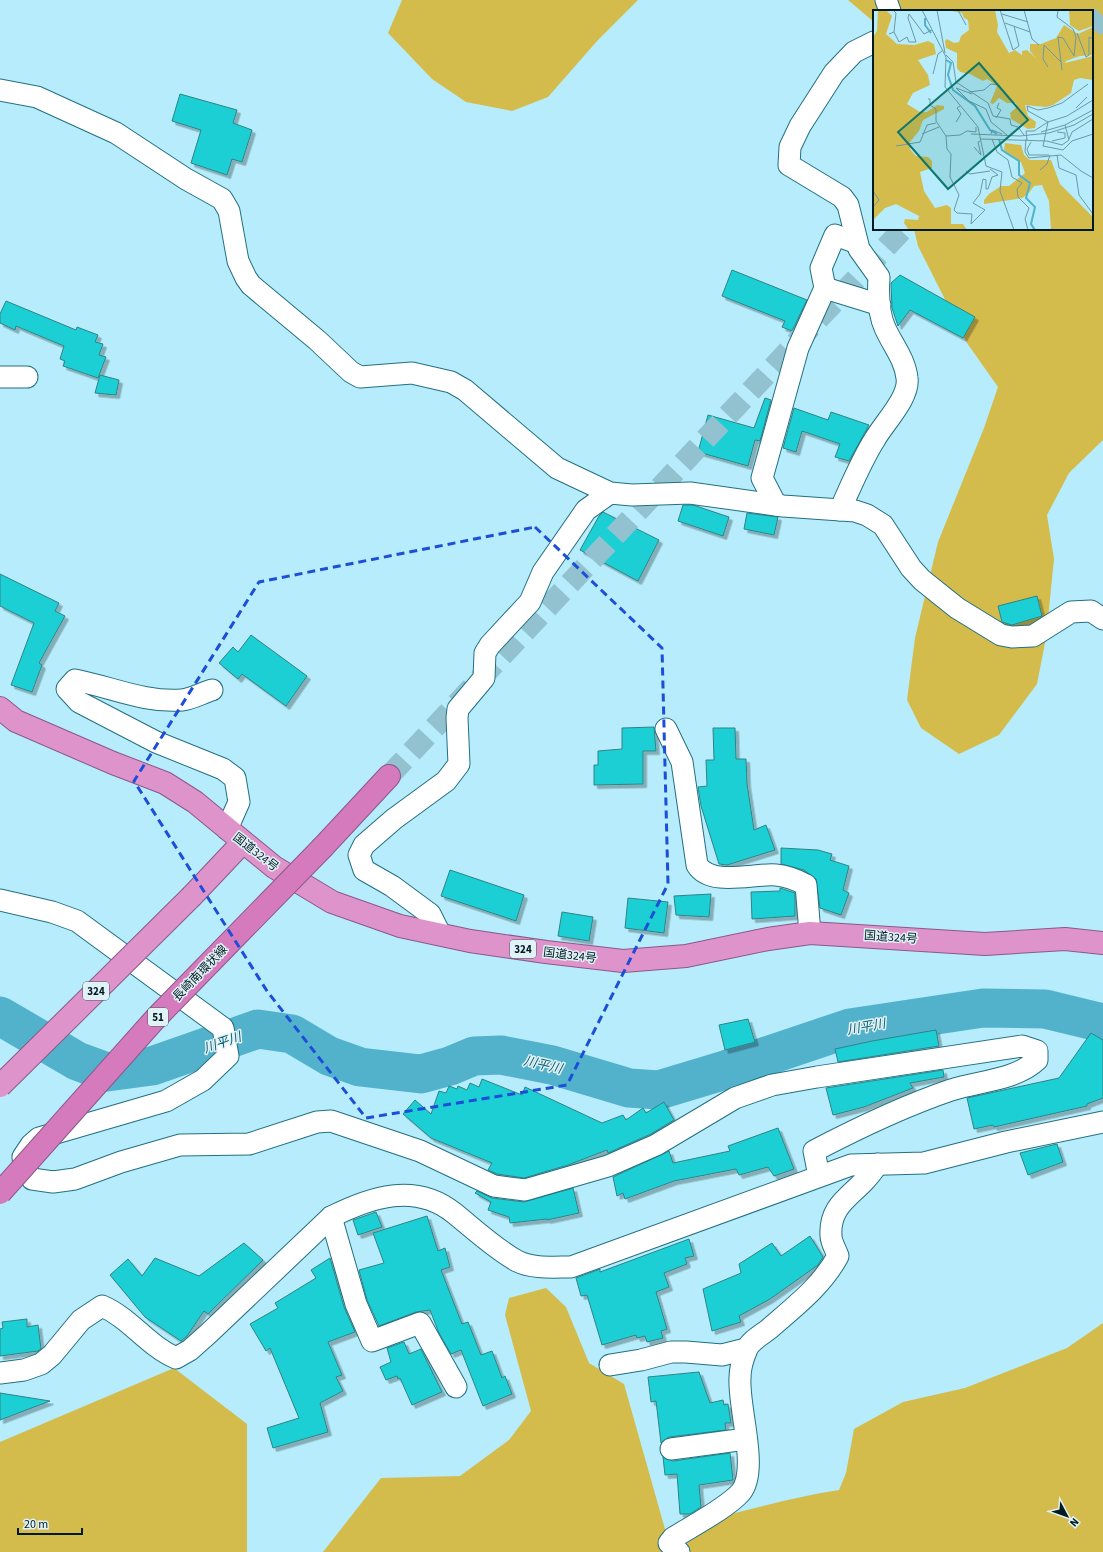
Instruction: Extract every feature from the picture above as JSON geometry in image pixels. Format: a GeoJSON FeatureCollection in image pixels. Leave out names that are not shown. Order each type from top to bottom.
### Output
{"type":"FeatureCollection","features":[{"type":"Feature","properties":{"kind":"highway","name":"国道324号"},"geometry":{"type":"LineString","coordinates":[[0,708],[16,721],[113,763],[165,783],[195,802],[274,868],[332,902],[400,926],[546,952],[623,961],[686,956],[768,939],[810,933],[985,944],[1065,939],[1103,943]]}},
{"type":"Feature","properties":{"kind":"highway","name":"長崎南環状線"},"geometry":{"type":"LineString","coordinates":[[0,1193],[156,1018],[389,776]]}},
{"type":"Feature","properties":{"kind":"highway","name":"324"},"geometry":{"type":"LineString","coordinates":[[0,1086],[192,896],[235,836]]}},
{"type":"Feature","properties":{"kind":"street"},"geometry":{"type":"LineString","coordinates":[[886,0],[890,10]]}},
{"type":"Feature","properties":{"kind":"street"},"geometry":{"type":"LineString","coordinates":[[840,510],[875,438],[892,416],[903,396],[908,379],[901,358],[884,326],[878,296],[879,277],[859,249],[848,205],[842,196],[789,165],[790,147],[800,126],[834,73],[854,52],[873,42]]}},
{"type":"Feature","properties":{"kind":"street"},"geometry":{"type":"LineString","coordinates":[[0,90],[37,97],[116,133],[186,179],[222,199],[229,211],[238,261],[251,285],[317,340],[351,372],[360,377],[412,373],[451,382],[465,390],[557,468],[610,493],[632,495],[690,493],[776,505],[855,511],[867,515],[883,525],[912,568],[922,580],[957,608],[1001,635],[1012,637],[1033,636],[1071,612],[1091,611],[1103,619]]}},
{"type":"Feature","properties":{"kind":"street"},"geometry":{"type":"LineString","coordinates":[[776,505],[762,478],[798,348],[825,288],[822,268],[835,235],[857,243]]}},
{"type":"Feature","properties":{"kind":"street"},"geometry":{"type":"LineString","coordinates":[[825,288],[880,305]]}},
{"type":"Feature","properties":{"kind":"street"},"geometry":{"type":"LineString","coordinates":[[0,377],[27,376]]}},
{"type":"Feature","properties":{"kind":"street"},"geometry":{"type":"LineString","coordinates":[[440,934],[430,914],[392,886],[364,870],[359,855],[364,846],[394,819],[446,781],[458,764],[458,709],[484,678],[485,653],[490,645],[530,602],[543,572],[586,510],[610,493]]}},
{"type":"Feature","properties":{"kind":"street"},"geometry":{"type":"LineString","coordinates":[[212,690],[184,700],[164,700],[127,695],[91,683],[76,680],[67,689],[79,702],[156,742],[223,769],[234,778],[239,802],[235,836]]}},
{"type":"Feature","properties":{"kind":"street"},"geometry":{"type":"LineString","coordinates":[[666,729],[682,762],[697,866],[700,870],[718,877],[777,875],[806,885],[810,933]]}},
{"type":"Feature","properties":{"kind":"street"},"geometry":{"type":"LineString","coordinates":[[0,900],[52,912],[77,921],[223,1028],[228,1056],[203,1080],[166,1101],[39,1138],[31,1145],[22,1157],[24,1167],[32,1179],[53,1182],[75,1179],[121,1162],[180,1145],[250,1144],[317,1122],[331,1121],[420,1151],[494,1186],[525,1190],[608,1166],[656,1145],[735,1098],[772,1085],[817,1076],[1022,1046],[1037,1051],[1037,1060],[1031,1066],[1005,1076],[952,1090],[918,1103],[868,1124],[814,1151],[819,1176]]}},
{"type":"Feature","properties":{"kind":"street"},"geometry":{"type":"LineString","coordinates":[[0,1373],[24,1370],[41,1364],[52,1355],[81,1320],[102,1306],[116,1312],[164,1353],[176,1358],[190,1350],[208,1334],[331,1217],[378,1198],[410,1194],[436,1200],[496,1247],[518,1261],[540,1267],[571,1267],[851,1165],[924,1163],[1006,1142],[1103,1122]]}},
{"type":"Feature","properties":{"kind":"street"},"geometry":{"type":"LineString","coordinates":[[610,1365],[641,1360],[671,1352],[722,1355],[746,1349],[825,1277],[838,1256],[831,1237],[831,1223],[838,1207],[849,1194],[865,1180],[878,1164]]}},
{"type":"Feature","properties":{"kind":"street"},"geometry":{"type":"LineString","coordinates":[[331,1217],[356,1304],[372,1341],[420,1323],[456,1387]]}},
{"type":"Feature","properties":{"kind":"street"},"geometry":{"type":"LineString","coordinates":[[679,1552],[669,1543],[673,1538],[726,1506],[743,1488],[748,1472],[740,1378],[742,1362],[746,1349]]}},
{"type":"Feature","properties":{"kind":"street"},"geometry":{"type":"LineString","coordinates":[[671,1449],[746,1439]]}},
{"type":"Feature","properties":{"kind":"highlighted area"},"geometry":{"type":"Polygon","coordinates":[[[535,527],[662,648],[668,884],[567,1085],[366,1118],[267,991],[134,781],[259,582],[535,527]]]}},
{"type":"Feature","properties":{"kind":"shaded area"},"geometry":{"type":"Polygon","coordinates":[[[402,0],[638,0],[598,40],[548,97],[512,111],[466,102],[432,79],[388,33],[402,0]]]}},
{"type":"Feature","properties":{"kind":"shaded area"},"geometry":{"type":"Polygon","coordinates":[[[848,0],[1103,0],[1103,440],[1069,473],[1047,515],[1054,559],[1046,638],[1037,684],[999,735],[959,754],[921,728],[907,700],[915,638],[938,542],[984,428],[998,387],[967,343],[918,246],[914,230],[1093,230],[1093,10],[873,10],[873,21],[848,0]]]}},
{"type":"Feature","properties":{"kind":"shaded area"},"geometry":{"type":"Polygon","coordinates":[[[546,1288],[566,1307],[589,1363],[624,1384],[665,1529],[709,1520],[795,1498],[839,1490],[846,1473],[854,1429],[903,1402],[965,1388],[1067,1348],[1103,1323],[1103,1552],[323,1552],[381,1478],[460,1476],[509,1440],[531,1411],[505,1315],[509,1298],[546,1288]]]}},
{"type":"Feature","properties":{"kind":"shaded area"},"geometry":{"type":"Polygon","coordinates":[[[174,1368],[247,1424],[247,1552],[0,1552],[0,1442],[174,1368]]]}},
{"type":"Feature","properties":{"kind":"building"},"geometry":{"type":"Polygon","coordinates":[[[180,94],[237,110],[233,123],[252,130],[242,162],[232,159],[227,175],[191,163],[201,130],[172,121],[180,94]]]}},
{"type":"Feature","properties":{"kind":"building"},"geometry":{"type":"Polygon","coordinates":[[[732,270],[807,300],[792,331],[782,327],[785,321],[722,296],[732,270]]]}},
{"type":"Feature","properties":{"kind":"building"},"geometry":{"type":"Polygon","coordinates":[[[900,275],[975,317],[963,338],[910,310],[898,326],[892,308],[891,283],[900,275]]]}},
{"type":"Feature","properties":{"kind":"building"},"geometry":{"type":"Polygon","coordinates":[[[6,301],[76,330],[77,327],[98,335],[95,342],[103,344],[99,355],[106,357],[98,378],[63,366],[65,361],[60,359],[64,346],[16,326],[15,330],[0,323],[0,314],[6,301]]]}},
{"type":"Feature","properties":{"kind":"building"},"geometry":{"type":"Polygon","coordinates":[[[100,375],[119,380],[116,395],[95,393],[100,375]]]}},
{"type":"Feature","properties":{"kind":"building"},"geometry":{"type":"Polygon","coordinates":[[[765,398],[771,400],[760,441],[755,440],[748,466],[698,452],[708,415],[754,428],[765,398]]]}},
{"type":"Feature","properties":{"kind":"building"},"geometry":{"type":"Polygon","coordinates":[[[794,408],[828,420],[831,412],[869,425],[849,461],[835,457],[840,444],[802,431],[796,452],[783,448],[794,408]]]}},
{"type":"Feature","properties":{"kind":"building"},"geometry":{"type":"Polygon","coordinates":[[[683,505],[693,505],[729,517],[723,536],[678,521],[683,505]]]}},
{"type":"Feature","properties":{"kind":"building"},"geometry":{"type":"Polygon","coordinates":[[[603,512],[659,540],[638,581],[580,550],[599,516],[603,512]]]}},
{"type":"Feature","properties":{"kind":"building"},"geometry":{"type":"Polygon","coordinates":[[[747,513],[778,517],[774,535],[744,529],[747,513]]]}},
{"type":"Feature","properties":{"kind":"building"},"geometry":{"type":"Polygon","coordinates":[[[0,574],[59,603],[55,611],[65,616],[39,663],[42,665],[32,692],[11,685],[34,623],[0,606],[0,574]]]}},
{"type":"Feature","properties":{"kind":"building"},"geometry":{"type":"Polygon","coordinates":[[[1037,596],[1042,616],[1012,625],[1002,622],[998,606],[1037,596]]]}},
{"type":"Feature","properties":{"kind":"building"},"geometry":{"type":"Polygon","coordinates":[[[251,635],[307,676],[286,706],[242,674],[238,679],[219,663],[233,647],[238,652],[251,635]]]}},
{"type":"Feature","properties":{"kind":"building"},"geometry":{"type":"Polygon","coordinates":[[[654,727],[656,751],[643,751],[643,784],[594,785],[594,765],[598,765],[598,751],[622,749],[622,728],[654,727]]]}},
{"type":"Feature","properties":{"kind":"building"},"geometry":{"type":"Polygon","coordinates":[[[713,728],[735,728],[736,759],[746,759],[747,784],[754,830],[766,825],[775,850],[727,865],[719,864],[701,806],[698,787],[707,786],[706,760],[714,760],[713,728]]]}},
{"type":"Feature","properties":{"kind":"building"},"geometry":{"type":"Polygon","coordinates":[[[781,848],[818,850],[832,854],[830,860],[849,866],[843,890],[849,893],[841,915],[820,908],[816,879],[804,870],[781,864],[781,848]]]}},
{"type":"Feature","properties":{"kind":"building"},"geometry":{"type":"Polygon","coordinates":[[[450,870],[524,895],[516,921],[441,896],[450,870]]]}},
{"type":"Feature","properties":{"kind":"building"},"geometry":{"type":"Polygon","coordinates":[[[780,888],[795,893],[795,916],[752,919],[751,892],[780,891],[780,888]]]}},
{"type":"Feature","properties":{"kind":"building"},"geometry":{"type":"Polygon","coordinates":[[[711,894],[709,917],[676,915],[674,896],[711,894]]]}},
{"type":"Feature","properties":{"kind":"building"},"geometry":{"type":"Polygon","coordinates":[[[628,898],[668,902],[664,933],[625,928],[628,898]]]}},
{"type":"Feature","properties":{"kind":"building"},"geometry":{"type":"Polygon","coordinates":[[[562,912],[593,917],[589,941],[558,936],[562,912]]]}},
{"type":"Feature","properties":{"kind":"building"},"geometry":{"type":"Polygon","coordinates":[[[748,1019],[755,1042],[725,1050],[719,1025],[748,1019]]]}},
{"type":"Feature","properties":{"kind":"building"},"geometry":{"type":"Polygon","coordinates":[[[936,1030],[939,1046],[838,1062],[835,1049],[936,1030]]]}},
{"type":"Feature","properties":{"kind":"building"},"geometry":{"type":"Polygon","coordinates":[[[1091,1033],[1103,1040],[1103,1098],[1087,1104],[1087,1106],[994,1127],[993,1125],[974,1129],[967,1098],[1059,1078],[1091,1033]]]}},
{"type":"Feature","properties":{"kind":"building"},"geometry":{"type":"Polygon","coordinates":[[[943,1070],[944,1077],[910,1083],[913,1088],[864,1107],[833,1115],[826,1088],[943,1070]]]}},
{"type":"Feature","properties":{"kind":"building"},"geometry":{"type":"Polygon","coordinates":[[[482,1079],[522,1095],[525,1087],[602,1123],[623,1115],[626,1120],[643,1108],[646,1113],[664,1102],[674,1120],[651,1134],[608,1153],[607,1150],[568,1165],[524,1178],[497,1174],[488,1170],[492,1163],[431,1138],[403,1114],[415,1100],[431,1114],[439,1091],[446,1093],[449,1086],[457,1089],[458,1086],[467,1090],[470,1083],[479,1087],[482,1079]]]}},
{"type":"Feature","properties":{"kind":"building"},"geometry":{"type":"Polygon","coordinates":[[[778,1128],[794,1169],[774,1176],[768,1167],[739,1175],[736,1169],[674,1181],[625,1199],[623,1193],[617,1196],[613,1177],[669,1151],[673,1163],[730,1151],[728,1146],[778,1128]]]}},
{"type":"Feature","properties":{"kind":"building"},"geometry":{"type":"Polygon","coordinates":[[[1057,1144],[1063,1162],[1028,1175],[1020,1153],[1057,1144]]]}},
{"type":"Feature","properties":{"kind":"building"},"geometry":{"type":"Polygon","coordinates":[[[573,1188],[579,1213],[547,1220],[510,1223],[509,1217],[488,1210],[491,1202],[475,1193],[477,1191],[492,1198],[524,1202],[573,1188]]]}},
{"type":"Feature","properties":{"kind":"building"},"geometry":{"type":"Polygon","coordinates":[[[376,1212],[382,1227],[358,1235],[353,1220],[376,1212]]]}},
{"type":"Feature","properties":{"kind":"building"},"geometry":{"type":"Polygon","coordinates":[[[427,1216],[438,1251],[445,1248],[450,1267],[441,1270],[462,1324],[468,1322],[481,1355],[492,1351],[502,1378],[505,1376],[512,1394],[483,1406],[461,1350],[451,1354],[439,1333],[430,1310],[416,1312],[379,1326],[367,1300],[359,1270],[384,1263],[373,1233],[427,1216]]]}},
{"type":"Feature","properties":{"kind":"building"},"geometry":{"type":"Polygon","coordinates":[[[810,1236],[823,1257],[818,1265],[770,1299],[739,1316],[741,1322],[712,1331],[703,1289],[741,1273],[739,1264],[772,1243],[781,1256],[810,1236]]]}},
{"type":"Feature","properties":{"kind":"building"},"geometry":{"type":"Polygon","coordinates":[[[689,1239],[694,1256],[685,1258],[687,1264],[664,1273],[669,1287],[656,1292],[667,1329],[661,1331],[663,1338],[647,1342],[645,1336],[637,1338],[636,1335],[602,1345],[587,1295],[581,1296],[576,1278],[600,1269],[600,1272],[689,1239]]]}},
{"type":"Feature","properties":{"kind":"building"},"geometry":{"type":"Polygon","coordinates":[[[244,1243],[263,1260],[208,1314],[204,1311],[187,1336],[181,1341],[145,1317],[110,1275],[128,1259],[142,1276],[155,1258],[199,1276],[244,1243]]]}},
{"type":"Feature","properties":{"kind":"building"},"geometry":{"type":"Polygon","coordinates":[[[330,1258],[344,1307],[355,1332],[328,1342],[342,1375],[336,1377],[343,1391],[320,1403],[328,1432],[273,1448],[267,1428],[299,1418],[270,1348],[266,1351],[250,1324],[278,1308],[275,1303],[316,1278],[311,1270],[330,1258]]]}},
{"type":"Feature","properties":{"kind":"building"},"geometry":{"type":"Polygon","coordinates":[[[27,1319],[27,1327],[38,1325],[41,1349],[38,1351],[0,1356],[0,1329],[3,1328],[2,1322],[27,1319]]]}},
{"type":"Feature","properties":{"kind":"building"},"geometry":{"type":"Polygon","coordinates":[[[404,1342],[409,1354],[421,1349],[442,1392],[412,1405],[400,1378],[398,1379],[397,1376],[386,1380],[380,1367],[391,1362],[387,1348],[404,1342]]]}},
{"type":"Feature","properties":{"kind":"building"},"geometry":{"type":"Polygon","coordinates":[[[699,1372],[710,1403],[723,1400],[724,1405],[728,1404],[731,1423],[725,1423],[726,1430],[669,1437],[661,1443],[656,1401],[651,1402],[648,1377],[699,1372]]]}},
{"type":"Feature","properties":{"kind":"building"},"geometry":{"type":"Polygon","coordinates":[[[0,1393],[50,1401],[0,1420],[0,1393]]]}},
{"type":"Feature","properties":{"kind":"building"},"geometry":{"type":"Polygon","coordinates":[[[730,1453],[733,1480],[699,1485],[701,1507],[690,1514],[680,1514],[677,1474],[665,1475],[663,1457],[673,1461],[730,1453]]]}},
{"type":"Feature","properties":{"kind":"waterway","name":"川平川"},"geometry":{"type":"LineString","coordinates":[[0,1016],[77,1061],[107,1072],[152,1066],[258,1029],[292,1034],[329,1056],[360,1067],[421,1074],[450,1066],[474,1056],[501,1055],[552,1065],[629,1088],[659,1090],[722,1071],[850,1028],[983,1008],[1045,1009],[1103,1023]]}},
{"type":"Feature","properties":{"kind":"tunnel"},"geometry":{"type":"LineString","coordinates":[[1093,27],[1103,16]]}},
{"type":"Feature","properties":{"kind":"tunnel"},"geometry":{"type":"LineString","coordinates":[[389,776],[902,230]]}}]}
